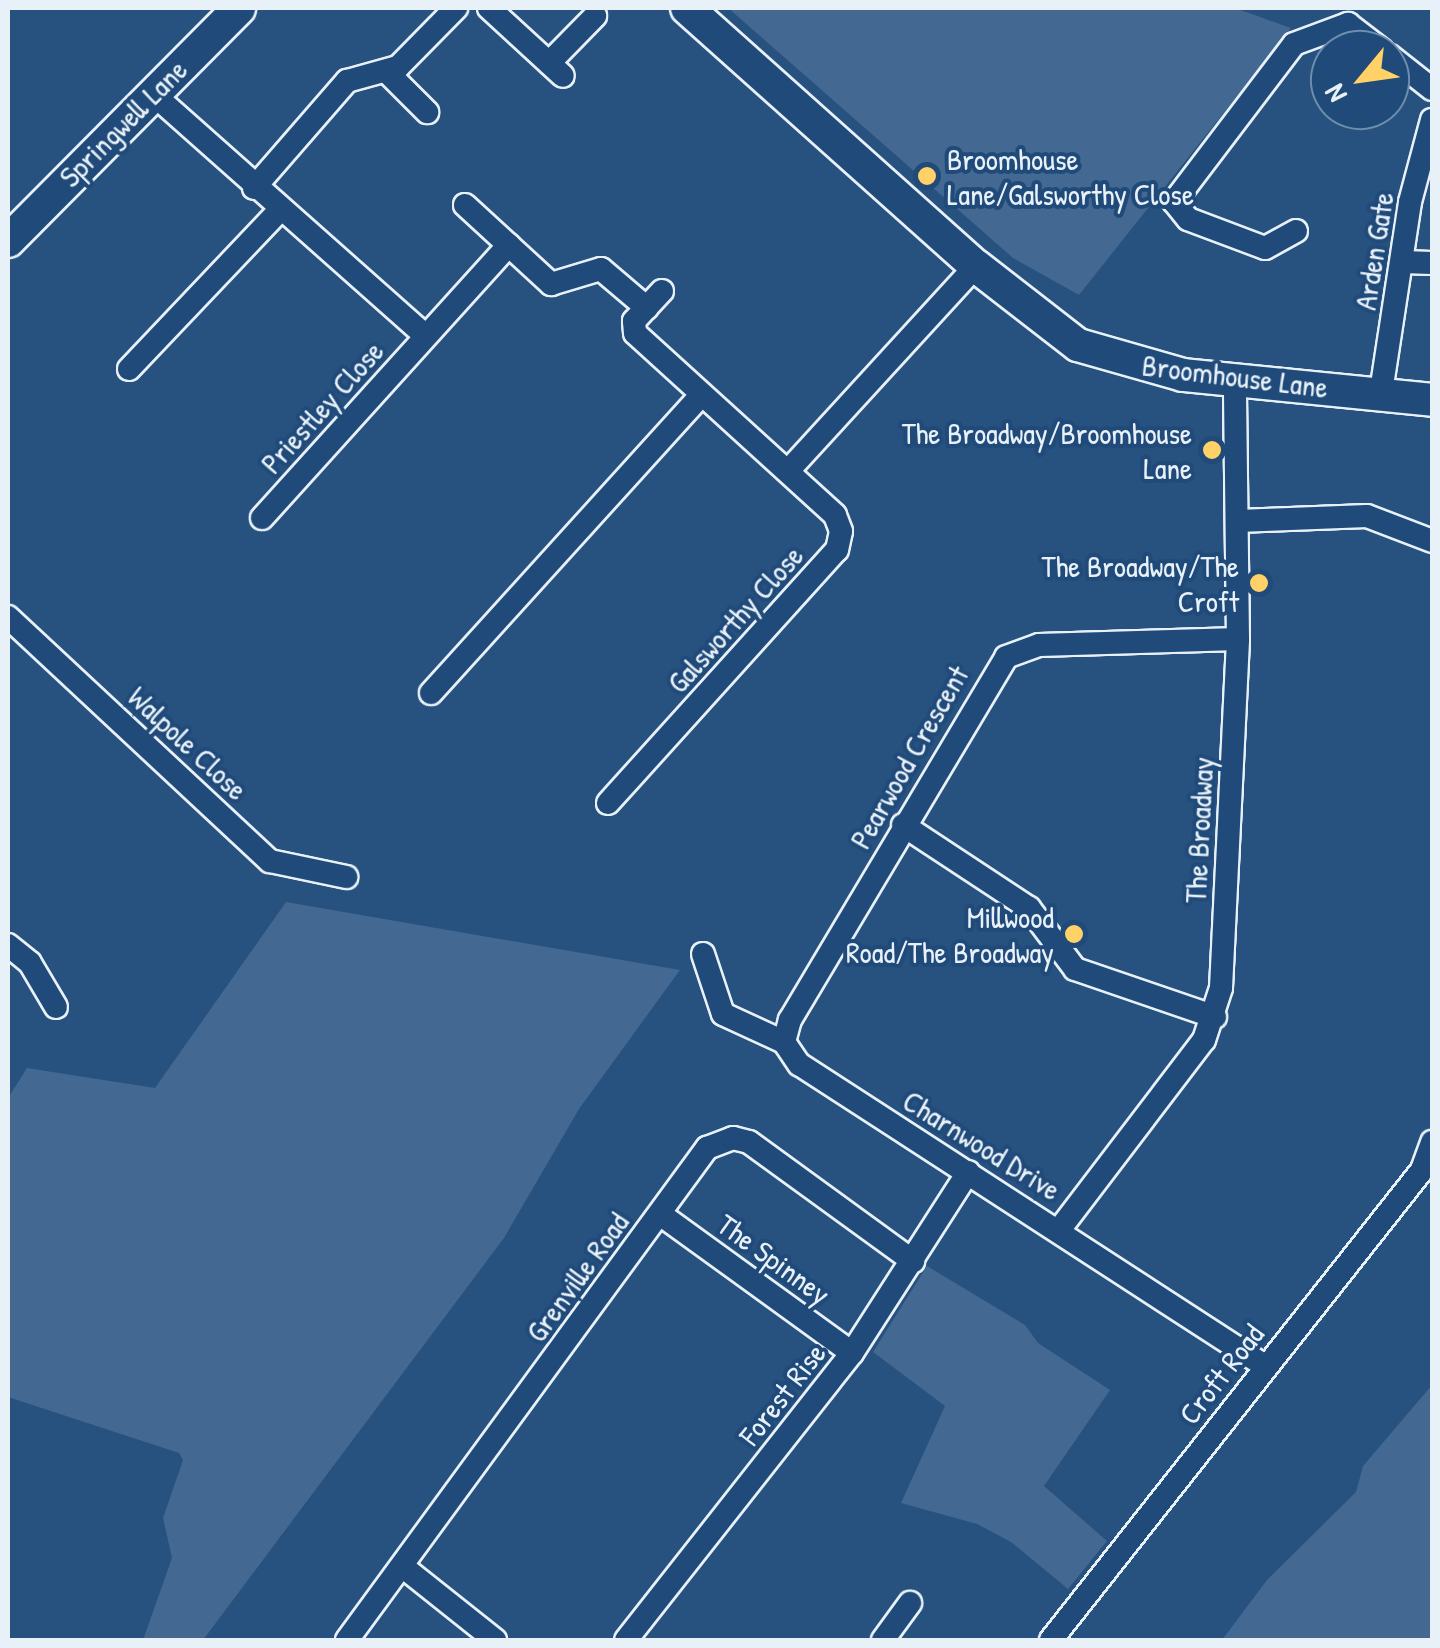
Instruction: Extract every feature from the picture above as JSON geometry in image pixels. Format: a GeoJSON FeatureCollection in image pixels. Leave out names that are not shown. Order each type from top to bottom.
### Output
{"type":"FeatureCollection","features":[{"type":"Feature","properties":{"kind":"street","name":"Springwell Lane"},"geometry":{"type":"LineString","coordinates":[[8,241],[239,8]]}},
{"type":"Feature","properties":{"kind":"street"},"geometry":{"type":"LineString","coordinates":[[254,188],[347,81],[387,72],[456,8]]}},
{"type":"Feature","properties":{"kind":"street"},"geometry":{"type":"LineString","coordinates":[[489,8],[556,69],[595,16]]}},
{"type":"Feature","properties":{"kind":"street","name":"Broomhouse Lane"},"geometry":{"type":"LineString","coordinates":[[687,8],[976,266],[1078,345],[1142,367],[1235,381],[1381,392],[1432,400]]}},
{"type":"Feature","properties":{"kind":"street"},"geometry":{"type":"LineString","coordinates":[[1332,30],[1348,24],[1356,30]]}},
{"type":"Feature","properties":{"kind":"street"},"geometry":{"type":"LineString","coordinates":[[1296,230],[1265,248],[1188,219],[1174,202],[1294,44],[1310,38]]}},
{"type":"Feature","properties":{"kind":"street"},"geometry":{"type":"LineString","coordinates":[[387,72],[427,112]]}},
{"type":"Feature","properties":{"kind":"street"},"geometry":{"type":"LineString","coordinates":[[1410,72],[1432,89]]}},
{"type":"Feature","properties":{"kind":"street","name":"Priestley Close"},"geometry":{"type":"LineString","coordinates":[[152,93],[278,211],[426,336]]}},
{"type":"Feature","properties":{"kind":"street","name":"Arden Gate"},"geometry":{"type":"LineString","coordinates":[[1381,392],[1419,158],[1432,120]]}},
{"type":"Feature","properties":{"kind":"street"},"geometry":{"type":"LineString","coordinates":[[465,205],[510,246]]}},
{"type":"Feature","properties":{"kind":"street"},"geometry":{"type":"LineString","coordinates":[[129,369],[278,211]]}},
{"type":"Feature","properties":{"kind":"street","name":"Priestley Close"},"geometry":{"type":"LineString","coordinates":[[262,518],[510,246]]}},
{"type":"Feature","properties":{"kind":"street","name":"Galsworthy Close"},"geometry":{"type":"LineString","coordinates":[[510,246],[551,284],[601,269],[655,299],[634,322],[635,334],[835,515],[842,531],[837,550],[608,803]]}},
{"type":"Feature","properties":{"kind":"street"},"geometry":{"type":"LineString","coordinates":[[1403,262],[1432,263]]}},
{"type":"Feature","properties":{"kind":"street"},"geometry":{"type":"LineString","coordinates":[[788,471],[976,266]]}},
{"type":"Feature","properties":{"kind":"street","name":"The Broadway"},"geometry":{"type":"LineString","coordinates":[[1060,1230],[1204,1040],[1214,1017],[1238,639],[1235,381]]}},
{"type":"Feature","properties":{"kind":"street"},"geometry":{"type":"LineString","coordinates":[[430,693],[701,395]]}},
{"type":"Feature","properties":{"kind":"street"},"geometry":{"type":"LineString","coordinates":[[1238,521],[1367,516],[1396,522],[1432,541]]}},
{"type":"Feature","properties":{"kind":"street","name":"Walpole Close"},"geometry":{"type":"LineString","coordinates":[[8,617],[270,861],[346,877]]}},
{"type":"Feature","properties":{"kind":"street","name":"Pearwood Crescent"},"geometry":{"type":"LineString","coordinates":[[784,1042],[790,1020],[994,671],[1022,648],[1238,639]]}},
{"type":"Feature","properties":{"kind":"street"},"geometry":{"type":"LineString","coordinates":[[903,826],[1029,908],[1059,953],[1084,975],[1214,1017]]}},
{"type":"Feature","properties":{"kind":"street"},"geometry":{"type":"LineString","coordinates":[[8,945],[30,963],[56,1007]]}},
{"type":"Feature","properties":{"kind":"street","name":"Charnwood Drive"},"geometry":{"type":"LineString","coordinates":[[703,954],[723,1014],[784,1042],[799,1064],[1265,1366]]}},
{"type":"Feature","properties":{"kind":"street","name":"Grenville Road"},"geometry":{"type":"LineString","coordinates":[[347,1640],[707,1148],[733,1138],[749,1142],[912,1261]]}},
{"type":"Feature","properties":{"kind":"street","name":"Croft Road"},"geometry":{"type":"LineString","coordinates":[[1051,1640],[1422,1170],[1432,1142]]}},
{"type":"Feature","properties":{"kind":"street","name":"Forest Rise"},"geometry":{"type":"LineString","coordinates":[[626,1640],[852,1353],[968,1172]]}},
{"type":"Feature","properties":{"kind":"street","name":"The Spinney"},"geometry":{"type":"LineString","coordinates":[[660,1214],[852,1353]]}},
{"type":"Feature","properties":{"kind":"street"},"geometry":{"type":"LineString","coordinates":[[402,1566],[495,1640]]}},
{"type":"Feature","properties":{"kind":"street"},"geometry":{"type":"LineString","coordinates":[[884,1640],[910,1603]]}},
{"type":"Feature","properties":{"kind":"shaded area"},"geometry":{"type":"Polygon","coordinates":[[[728,8],[1235,8],[1291,28],[1079,295],[1013,258],[728,8]]]}},
{"type":"Feature","properties":{"kind":"shaded area"},"geometry":{"type":"Polygon","coordinates":[[[286,902],[680,970],[579,1109],[504,1238],[203,1640],[143,1640],[172,1558],[163,1518],[183,1460],[179,1453],[8,1397],[8,1098],[27,1068],[155,1088],[286,902]]]}},
{"type":"Feature","properties":{"kind":"shaded area"},"geometry":{"type":"Polygon","coordinates":[[[927,1266],[1025,1325],[1038,1343],[1110,1390],[1044,1486],[1107,1541],[1068,1589],[1011,1542],[977,1524],[901,1503],[945,1406],[873,1352],[927,1266]]]}},
{"type":"Feature","properties":{"kind":"shaded area"},"geometry":{"type":"Polygon","coordinates":[[[1432,1385],[1432,1640],[1222,1640],[1267,1580],[1356,1492],[1363,1466],[1432,1385]]]}},
{"type":"Feature","properties":{"kind":"place","name":"Broomhouse Lane/Galsworthy Close"},"geometry":{"type":"Point","coordinates":[927,176]}},
{"type":"Feature","properties":{"kind":"place","name":"The Broadway/Broomhouse Lane"},"geometry":{"type":"Point","coordinates":[1212,450]}},
{"type":"Feature","properties":{"kind":"place","name":"The Broadway/The Croft"},"geometry":{"type":"Point","coordinates":[1259,583]}},
{"type":"Feature","properties":{"kind":"place","name":"Millwood Road/The Broadway"},"geometry":{"type":"Point","coordinates":[1074,934]}}]}
